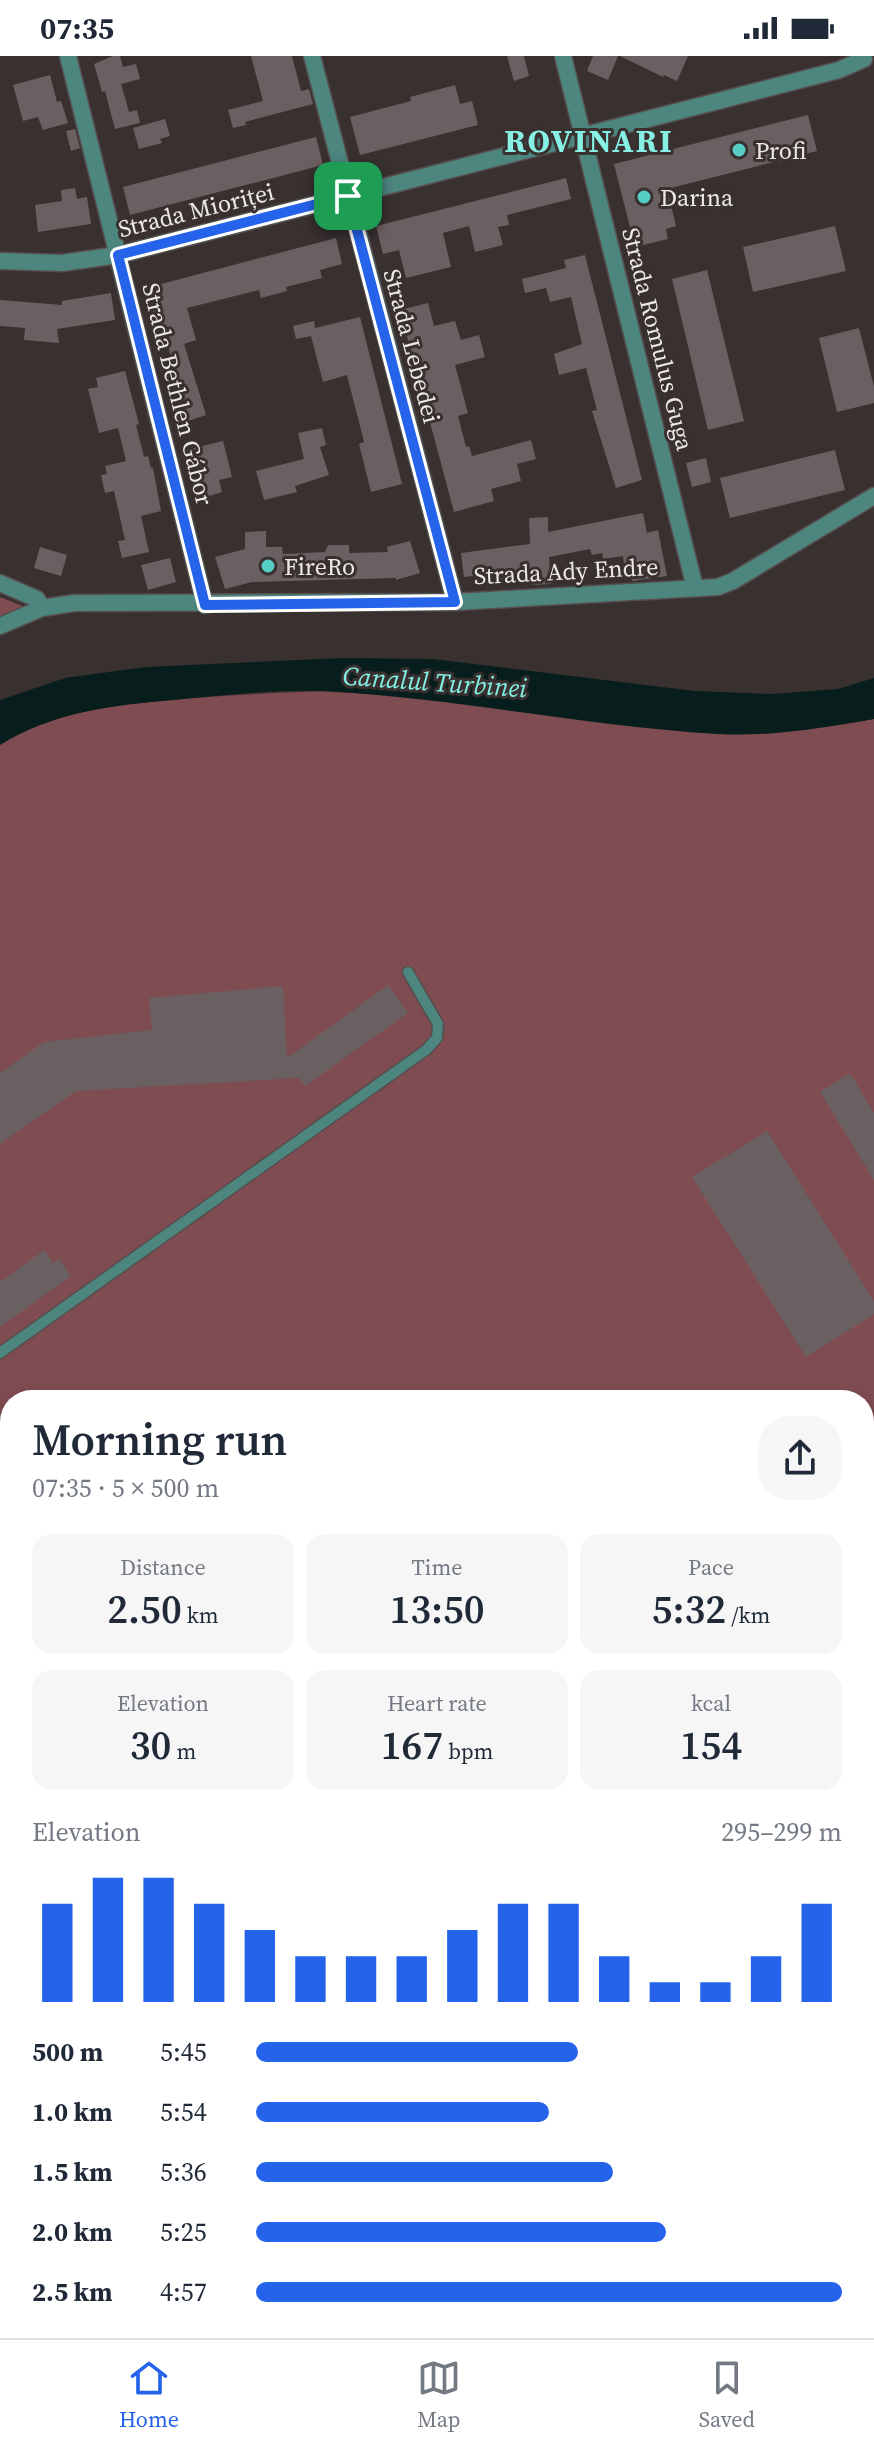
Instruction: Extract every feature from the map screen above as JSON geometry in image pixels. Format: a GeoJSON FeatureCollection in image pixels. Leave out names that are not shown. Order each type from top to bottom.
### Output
{"type":"FeatureCollection","features":[{"type":"Feature","properties":{"kind":"street","name":"Strada Bethlen Gábor"},"geometry":{"type":"LineString","coordinates":[[68,56],[205,605]]}},
{"type":"Feature","properties":{"kind":"street","name":"Strada Lebedei"},"geometry":{"type":"LineString","coordinates":[[312,56],[455,602]]}},
{"type":"Feature","properties":{"kind":"street","name":"Strada Romulus Guga"},"geometry":{"type":"LineString","coordinates":[[563,56],[695,588]]}},
{"type":"Feature","properties":{"kind":"street","name":"Strada Mioriței"},"geometry":{"type":"LineString","coordinates":[[0,261],[62,263],[118,255],[866,61]]}},
{"type":"Feature","properties":{"kind":"street","name":"Strada Ady Endre"},"geometry":{"type":"LineString","coordinates":[[0,626],[42,608],[74,603],[455,602],[718,587],[874,496]]}},
{"type":"Feature","properties":{"kind":"street"},"geometry":{"type":"LineString","coordinates":[[0,583],[37,599],[42,608]]}},
{"type":"Feature","properties":{"kind":"lane"},"geometry":{"type":"LineString","coordinates":[[0,1353],[426,1050],[437,1038],[438,1024],[408,972]]}},
{"type":"Feature","properties":{"kind":"shaded area"},"geometry":{"type":"Polygon","coordinates":[[[0,597],[25,607],[0,621],[0,597]]]}},
{"type":"Feature","properties":{"kind":"shaded area"},"geometry":{"type":"Polygon","coordinates":[[[334,691],[424,698],[720,734],[798,730],[874,719],[874,1390],[0,1390],[0,745],[42,724],[87,711],[157,701],[334,691]]]}},
{"type":"Feature","properties":{"kind":"water","name":"Canalul Turbinei"},"geometry":{"type":"Polygon","coordinates":[[[343,658],[433,659],[695,691],[772,694],[838,689],[874,678],[874,719],[776,733],[736,735],[622,725],[385,696],[276,691],[151,702],[84,712],[41,725],[0,745],[0,700],[65,678],[146,667],[343,658]]]}},
{"type":"Feature","properties":{"kind":"building"},"geometry":{"type":"Polygon","coordinates":[[[120,56],[123,67],[136,64],[140,79],[121,84],[129,112],[137,110],[140,123],[115,129],[94,64],[120,56]]]}},
{"type":"Feature","properties":{"kind":"building"},"geometry":{"type":"Polygon","coordinates":[[[251,56],[292,56],[301,91],[309,89],[313,104],[233,128],[228,110],[263,101],[251,56]]]}},
{"type":"Feature","properties":{"kind":"building"},"geometry":{"type":"Polygon","coordinates":[[[507,56],[524,56],[529,76],[514,81],[507,56]]]}},
{"type":"Feature","properties":{"kind":"building"},"geometry":{"type":"Polygon","coordinates":[[[593,56],[618,56],[608,80],[587,71],[593,56]]]}},
{"type":"Feature","properties":{"kind":"building"},"geometry":{"type":"Polygon","coordinates":[[[620,56],[688,56],[677,81],[620,56]]]}},
{"type":"Feature","properties":{"kind":"building"},"geometry":{"type":"Polygon","coordinates":[[[50,75],[57,102],[61,101],[68,123],[43,130],[38,117],[23,121],[13,85],[50,75]]]}},
{"type":"Feature","properties":{"kind":"building"},"geometry":{"type":"Polygon","coordinates":[[[455,85],[460,104],[472,101],[478,125],[360,155],[350,117],[411,101],[410,97],[455,85]]]}},
{"type":"Feature","properties":{"kind":"building"},"geometry":{"type":"Polygon","coordinates":[[[808,115],[817,151],[667,189],[676,226],[666,229],[668,239],[635,247],[614,164],[808,115]]]}},
{"type":"Feature","properties":{"kind":"building"},"geometry":{"type":"Polygon","coordinates":[[[165,119],[170,136],[160,139],[162,143],[139,149],[133,128],[165,119]]]}},
{"type":"Feature","properties":{"kind":"building"},"geometry":{"type":"Polygon","coordinates":[[[75,129],[80,148],[71,151],[66,131],[75,129]]]}},
{"type":"Feature","properties":{"kind":"building"},"geometry":{"type":"Polygon","coordinates":[[[316,137],[323,165],[130,215],[123,187],[316,137]]]}},
{"type":"Feature","properties":{"kind":"building"},"geometry":{"type":"Polygon","coordinates":[[[566,178],[571,199],[507,215],[509,225],[498,227],[503,245],[475,252],[469,226],[443,233],[451,267],[406,278],[399,250],[383,254],[376,226],[566,178]]]}},
{"type":"Feature","properties":{"kind":"building"},"geometry":{"type":"Polygon","coordinates":[[[75,188],[77,199],[87,197],[91,224],[38,232],[35,205],[62,201],[61,190],[75,188]]]}},
{"type":"Feature","properties":{"kind":"building"},"geometry":{"type":"Polygon","coordinates":[[[835,226],[846,271],[753,292],[743,247],[835,226]]]}},
{"type":"Feature","properties":{"kind":"building"},"geometry":{"type":"Polygon","coordinates":[[[336,238],[342,264],[320,270],[322,278],[286,287],[287,291],[261,298],[259,290],[187,308],[196,340],[184,344],[206,415],[185,422],[170,370],[174,369],[160,315],[153,317],[146,288],[336,238]]]}},
{"type":"Feature","properties":{"kind":"building"},"geometry":{"type":"Polygon","coordinates":[[[585,255],[642,480],[616,488],[592,411],[597,410],[586,368],[559,375],[554,354],[582,344],[571,297],[550,302],[546,288],[525,293],[522,279],[566,268],[564,260],[585,255]]]}},
{"type":"Feature","properties":{"kind":"building"},"geometry":{"type":"Polygon","coordinates":[[[707,270],[744,421],[708,430],[672,279],[707,270]]]}},
{"type":"Feature","properties":{"kind":"building"},"geometry":{"type":"Polygon","coordinates":[[[111,293],[115,320],[57,329],[59,343],[24,340],[25,328],[0,326],[0,300],[62,305],[62,301],[111,293]]]}},
{"type":"Feature","properties":{"kind":"building"},"geometry":{"type":"Polygon","coordinates":[[[428,303],[434,326],[455,321],[461,340],[479,335],[485,357],[455,365],[468,413],[458,416],[466,447],[469,446],[472,456],[531,440],[536,459],[517,464],[521,481],[491,489],[494,501],[454,512],[400,310],[428,303]]]}},
{"type":"Feature","properties":{"kind":"building"},"geometry":{"type":"Polygon","coordinates":[[[360,317],[402,484],[371,492],[359,444],[364,442],[347,375],[323,382],[311,336],[296,339],[293,326],[314,321],[315,328],[360,317]]]}},
{"type":"Feature","properties":{"kind":"building"},"geometry":{"type":"Polygon","coordinates":[[[859,328],[874,387],[874,403],[837,412],[819,338],[859,328]]]}},
{"type":"Feature","properties":{"kind":"building"},"geometry":{"type":"Polygon","coordinates":[[[125,371],[144,457],[148,456],[153,468],[161,511],[141,516],[149,552],[122,558],[118,541],[125,540],[114,491],[105,493],[101,475],[107,474],[105,466],[126,461],[118,428],[99,433],[88,389],[98,387],[96,378],[125,371]]]}},
{"type":"Feature","properties":{"kind":"building"},"geometry":{"type":"Polygon","coordinates":[[[322,428],[326,445],[320,447],[329,475],[295,486],[297,492],[264,500],[256,471],[304,459],[298,433],[322,428]]]}},
{"type":"Feature","properties":{"kind":"building"},"geometry":{"type":"Polygon","coordinates":[[[223,441],[232,477],[219,480],[222,492],[203,498],[190,449],[223,441]]]}},
{"type":"Feature","properties":{"kind":"building"},"geometry":{"type":"Polygon","coordinates":[[[835,450],[845,490],[730,518],[720,478],[835,450]]]}},
{"type":"Feature","properties":{"kind":"building"},"geometry":{"type":"Polygon","coordinates":[[[706,458],[711,482],[692,487],[686,463],[706,458]]]}},
{"type":"Feature","properties":{"kind":"building"},"geometry":{"type":"Polygon","coordinates":[[[643,513],[647,533],[658,530],[667,576],[632,581],[631,571],[625,572],[623,556],[603,559],[602,553],[592,555],[590,549],[549,557],[551,584],[532,585],[531,569],[464,577],[461,553],[530,544],[529,518],[548,517],[548,532],[643,513]]]}},
{"type":"Feature","properties":{"kind":"building"},"geometry":{"type":"Polygon","coordinates":[[[266,531],[266,547],[282,547],[283,554],[325,552],[328,545],[349,545],[349,553],[388,552],[387,547],[410,541],[420,573],[396,580],[252,582],[225,589],[215,557],[245,549],[245,532],[266,531]]]}},
{"type":"Feature","properties":{"kind":"building"},"geometry":{"type":"Polygon","coordinates":[[[40,547],[67,555],[61,576],[34,568],[40,547]]]}},
{"type":"Feature","properties":{"kind":"building"},"geometry":{"type":"Polygon","coordinates":[[[170,558],[176,582],[148,590],[141,565],[170,558]]]}},
{"type":"Feature","properties":{"kind":"building"},"geometry":{"type":"Polygon","coordinates":[[[388,985],[408,1013],[305,1086],[299,1078],[76,1091],[0,1144],[0,1073],[44,1042],[152,1030],[149,998],[283,986],[287,1058],[388,985]]]}},
{"type":"Feature","properties":{"kind":"building"},"geometry":{"type":"Polygon","coordinates":[[[850,1073],[874,1113],[874,1180],[820,1092],[850,1073]]]}},
{"type":"Feature","properties":{"kind":"building"},"geometry":{"type":"Polygon","coordinates":[[[767,1131],[874,1301],[874,1314],[806,1357],[692,1177],[767,1131]]]}},
{"type":"Feature","properties":{"kind":"building"},"geometry":{"type":"Polygon","coordinates":[[[44,1250],[53,1263],[59,1259],[71,1276],[0,1327],[0,1282],[44,1250]]]}},
{"type":"Feature","properties":{"kind":"place","name":"Profi"},"geometry":{"type":"Point","coordinates":[739,150]}},
{"type":"Feature","properties":{"kind":"place","name":"Darina"},"geometry":{"type":"Point","coordinates":[644,197]}},
{"type":"Feature","properties":{"kind":"place","name":"FireRo"},"geometry":{"type":"Point","coordinates":[268,566]}},
{"type":"Feature","properties":{"kind":"district","name":"ROVINARI"},"geometry":{"type":"Point","coordinates":[589,141]}},
{"type":"Feature","properties":{"kind":"route"},"geometry":{"type":"LineString","coordinates":[[348,196],[455,602],[205,605],[118,255],[348,196]]}}]}
